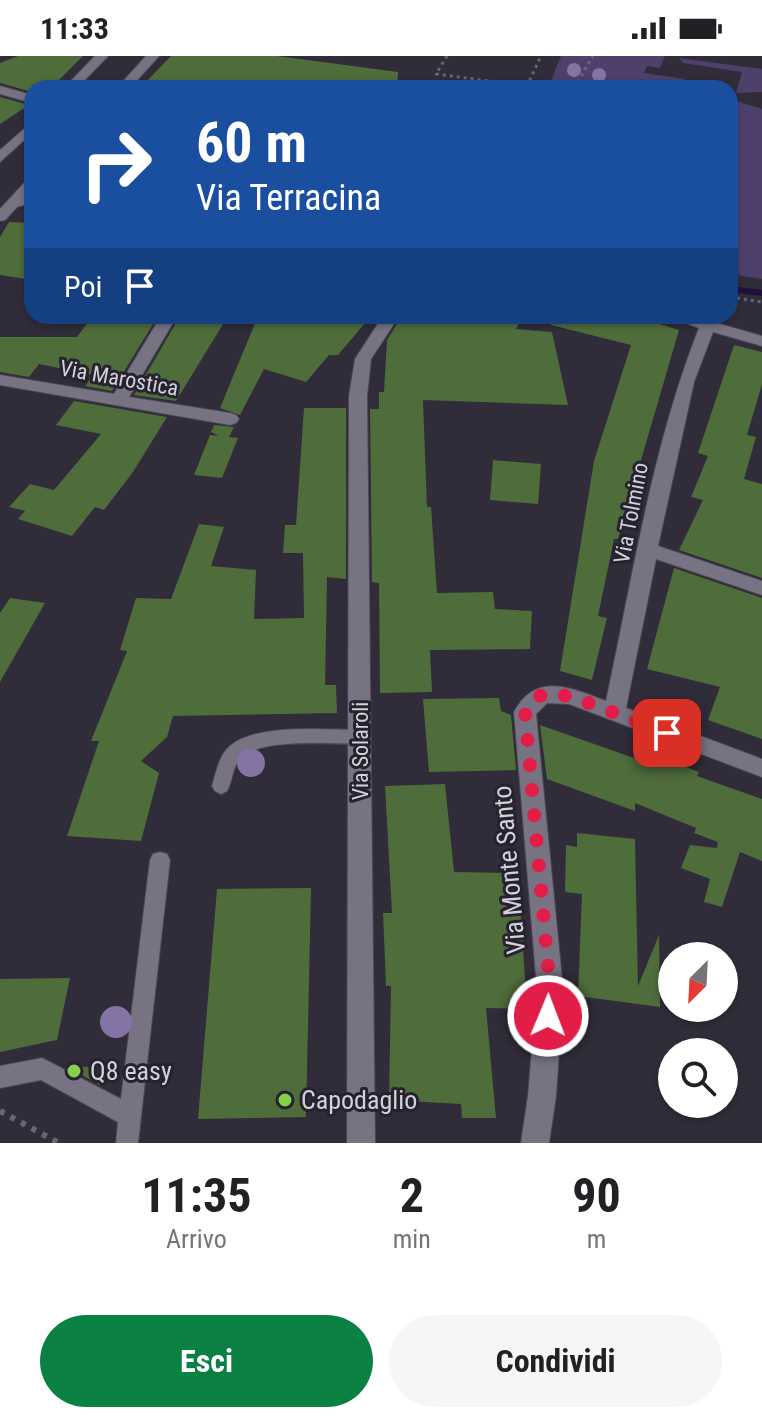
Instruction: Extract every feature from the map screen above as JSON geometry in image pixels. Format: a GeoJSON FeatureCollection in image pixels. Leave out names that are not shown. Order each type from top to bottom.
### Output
{"type":"FeatureCollection","features":[{"type":"Feature","properties":{"kind":"street"},"geometry":{"type":"LineString","coordinates":[[78,80],[102,56]]}},
{"type":"Feature","properties":{"kind":"street"},"geometry":{"type":"LineString","coordinates":[[130,80],[153,56]]}},
{"type":"Feature","properties":{"kind":"street"},"geometry":{"type":"LineString","coordinates":[[0,90],[24,97]]}},
{"type":"Feature","properties":{"kind":"street"},"geometry":{"type":"LineString","coordinates":[[0,158],[24,134]]}},
{"type":"Feature","properties":{"kind":"street"},"geometry":{"type":"LineString","coordinates":[[0,217],[24,191]]}},
{"type":"Feature","properties":{"kind":"street"},"geometry":{"type":"LineString","coordinates":[[12,204],[24,201]]}},
{"type":"Feature","properties":{"kind":"street"},"geometry":{"type":"LineString","coordinates":[[118,401],[164,324]]}},
{"type":"Feature","properties":{"kind":"street","name":"Via Solaroli"},"geometry":{"type":"LineString","coordinates":[[361,1143],[358,396],[363,359],[386,324]]}},
{"type":"Feature","properties":{"kind":"street"},"geometry":{"type":"LineString","coordinates":[[698,324],[762,341]]}},
{"type":"Feature","properties":{"kind":"street","name":"Via Tolmino"},"geometry":{"type":"LineString","coordinates":[[614,713],[686,382],[707,327]]}},
{"type":"Feature","properties":{"kind":"street","name":"Via Marostica"},"geometry":{"type":"LineString","coordinates":[[0,380],[230,419]]}},
{"type":"Feature","properties":{"kind":"street"},"geometry":{"type":"LineString","coordinates":[[649,550],[762,588]]}},
{"type":"Feature","properties":{"kind":"street","name":"Via Monte Santo"},"geometry":{"type":"LineString","coordinates":[[535,1143],[550,989],[525,712],[542,694],[570,696],[614,713]]}},
{"type":"Feature","properties":{"kind":"street"},"geometry":{"type":"LineString","coordinates":[[614,713],[762,768]]}},
{"type":"Feature","properties":{"kind":"lane"},"geometry":{"type":"LineString","coordinates":[[221,786],[228,761],[237,750],[256,742],[360,737]]}},
{"type":"Feature","properties":{"kind":"lane"},"geometry":{"type":"LineString","coordinates":[[127,1143],[160,860]]}},
{"type":"Feature","properties":{"kind":"lane"},"geometry":{"type":"LineString","coordinates":[[0,1077],[42,1069],[130,1116]]}},
{"type":"Feature","properties":{"kind":"path"},"geometry":{"type":"LineString","coordinates":[[447,56],[436,74],[482,80]]}},
{"type":"Feature","properties":{"kind":"path"},"geometry":{"type":"LineString","coordinates":[[530,80],[541,56]]}},
{"type":"Feature","properties":{"kind":"path"},"geometry":{"type":"LineString","coordinates":[[579,80],[593,56]]}},
{"type":"Feature","properties":{"kind":"path"},"geometry":{"type":"LineString","coordinates":[[738,298],[762,302]]}},
{"type":"Feature","properties":{"kind":"path"},"geometry":{"type":"LineString","coordinates":[[0,1111],[59,1143]]}},
{"type":"Feature","properties":{"kind":"shaded area"},"geometry":{"type":"Polygon","coordinates":[[[561,56],[665,56],[660,68],[647,66],[644,73],[685,79],[685,80],[551,80],[561,56]]]}},
{"type":"Feature","properties":{"kind":"shaded area"},"geometry":{"type":"Polygon","coordinates":[[[679,58],[762,69],[762,92],[738,93],[742,72],[683,63],[679,58]]]}},
{"type":"Feature","properties":{"kind":"shaded area"},"geometry":{"type":"Polygon","coordinates":[[[738,102],[762,109],[762,279],[738,275],[738,102]]]}},
{"type":"Feature","properties":{"kind":"building"},"geometry":{"type":"Polygon","coordinates":[[[18,56],[83,56],[59,80],[24,80],[24,90],[0,83],[0,63],[18,56]]]}},
{"type":"Feature","properties":{"kind":"building"},"geometry":{"type":"Polygon","coordinates":[[[171,56],[277,56],[398,72],[398,80],[148,80],[171,56]]]}},
{"type":"Feature","properties":{"kind":"building"},"geometry":{"type":"Polygon","coordinates":[[[0,97],[24,104],[24,108],[0,124],[0,97]]]}},
{"type":"Feature","properties":{"kind":"building"},"geometry":{"type":"Polygon","coordinates":[[[9,222],[24,223],[24,279],[0,275],[0,237],[9,222]]]}},
{"type":"Feature","properties":{"kind":"building"},"geometry":{"type":"Polygon","coordinates":[[[87,324],[153,324],[112,391],[85,386],[93,375],[39,364],[29,377],[0,372],[0,337],[77,337],[87,324]]]}},
{"type":"Feature","properties":{"kind":"building"},"geometry":{"type":"Polygon","coordinates":[[[175,324],[223,324],[176,401],[134,395],[175,324]]]}},
{"type":"Feature","properties":{"kind":"building"},"geometry":{"type":"Polygon","coordinates":[[[255,324],[364,324],[338,355],[329,355],[306,382],[264,369],[240,415],[220,408],[255,324]]]}},
{"type":"Feature","properties":{"kind":"building"},"geometry":{"type":"Polygon","coordinates":[[[397,324],[519,324],[516,329],[552,332],[568,405],[423,400],[427,507],[431,507],[437,593],[493,592],[495,609],[532,611],[530,649],[430,650],[432,692],[380,693],[379,583],[372,582],[370,409],[379,409],[379,392],[384,392],[387,340],[397,324]]]}},
{"type":"Feature","properties":{"kind":"building"},"geometry":{"type":"Polygon","coordinates":[[[659,324],[679,330],[618,539],[614,539],[598,616],[607,618],[592,680],[560,671],[594,461],[631,345],[551,325],[659,324]]]}},
{"type":"Feature","properties":{"kind":"building"},"geometry":{"type":"Polygon","coordinates":[[[734,345],[762,352],[762,384],[747,435],[756,437],[744,479],[762,484],[762,578],[679,550],[703,500],[691,497],[708,456],[698,453],[734,345]]]}},
{"type":"Feature","properties":{"kind":"building"},"geometry":{"type":"Polygon","coordinates":[[[74,401],[167,417],[133,472],[104,510],[95,507],[72,536],[18,519],[25,511],[9,507],[30,484],[54,490],[101,434],[56,425],[74,401]]]}},
{"type":"Feature","properties":{"kind":"building"},"geometry":{"type":"Polygon","coordinates":[[[304,408],[346,408],[346,579],[327,577],[325,685],[336,685],[337,713],[173,716],[167,737],[141,761],[159,773],[141,841],[67,836],[99,741],[91,741],[127,651],[120,650],[136,598],[171,599],[199,524],[224,527],[211,566],[256,570],[254,619],[304,618],[303,553],[283,553],[285,525],[296,525],[304,408]]]}},
{"type":"Feature","properties":{"kind":"building"},"geometry":{"type":"Polygon","coordinates":[[[214,425],[234,427],[229,437],[238,438],[222,478],[194,475],[210,435],[219,436],[211,432],[214,425]]]}},
{"type":"Feature","properties":{"kind":"building"},"geometry":{"type":"Polygon","coordinates":[[[493,460],[541,464],[538,504],[490,500],[493,460]]]}},
{"type":"Feature","properties":{"kind":"building"},"geometry":{"type":"Polygon","coordinates":[[[674,568],[762,598],[762,739],[708,720],[720,687],[647,669],[674,568]]]}},
{"type":"Feature","properties":{"kind":"building"},"geometry":{"type":"Polygon","coordinates":[[[10,598],[45,603],[0,682],[0,613],[10,598]]]}},
{"type":"Feature","properties":{"kind":"building"},"geometry":{"type":"Polygon","coordinates":[[[499,698],[501,711],[511,715],[516,770],[429,772],[423,699],[499,698]]]}},
{"type":"Feature","properties":{"kind":"building"},"geometry":{"type":"Polygon","coordinates":[[[540,725],[634,758],[638,749],[699,772],[697,776],[762,799],[762,861],[740,852],[722,907],[704,902],[710,879],[681,868],[690,845],[717,848],[718,842],[694,833],[696,828],[635,803],[635,811],[547,779],[540,725]]]}},
{"type":"Feature","properties":{"kind":"building"},"geometry":{"type":"Polygon","coordinates":[[[445,784],[454,872],[518,873],[527,1009],[486,1008],[496,1118],[462,1118],[461,1104],[389,1100],[391,986],[386,986],[383,913],[392,913],[385,786],[445,784]]]}},
{"type":"Feature","properties":{"kind":"building"},"geometry":{"type":"Polygon","coordinates":[[[577,833],[635,839],[638,986],[659,935],[658,1007],[578,996],[582,894],[565,892],[566,845],[577,847],[577,833]]]}},
{"type":"Feature","properties":{"kind":"building"},"geometry":{"type":"Polygon","coordinates":[[[311,888],[306,1117],[198,1119],[217,889],[311,888]]]}},
{"type":"Feature","properties":{"kind":"building"},"geometry":{"type":"Polygon","coordinates":[[[70,978],[57,1040],[0,1052],[0,979],[70,978]]]}},
{"type":"Feature","properties":{"kind":"building"},"geometry":{"type":"Polygon","coordinates":[[[65,1066],[90,1067],[99,1076],[100,1085],[65,1066]]]}},
{"type":"Feature","properties":{"kind":"waterway"},"geometry":{"type":"LineString","coordinates":[[738,290],[762,293]]}},
{"type":"Feature","properties":{"kind":"place","name":"Q8 easy"},"geometry":{"type":"Point","coordinates":[74,1071]}},
{"type":"Feature","properties":{"kind":"place","name":"Capodaglio"},"geometry":{"type":"Point","coordinates":[285,1100]}},
{"type":"Feature","properties":{"kind":"route"},"geometry":{"type":"LineString","coordinates":[[548,1016],[550,989],[525,712],[542,694],[570,696],[667,733]]}}]}
